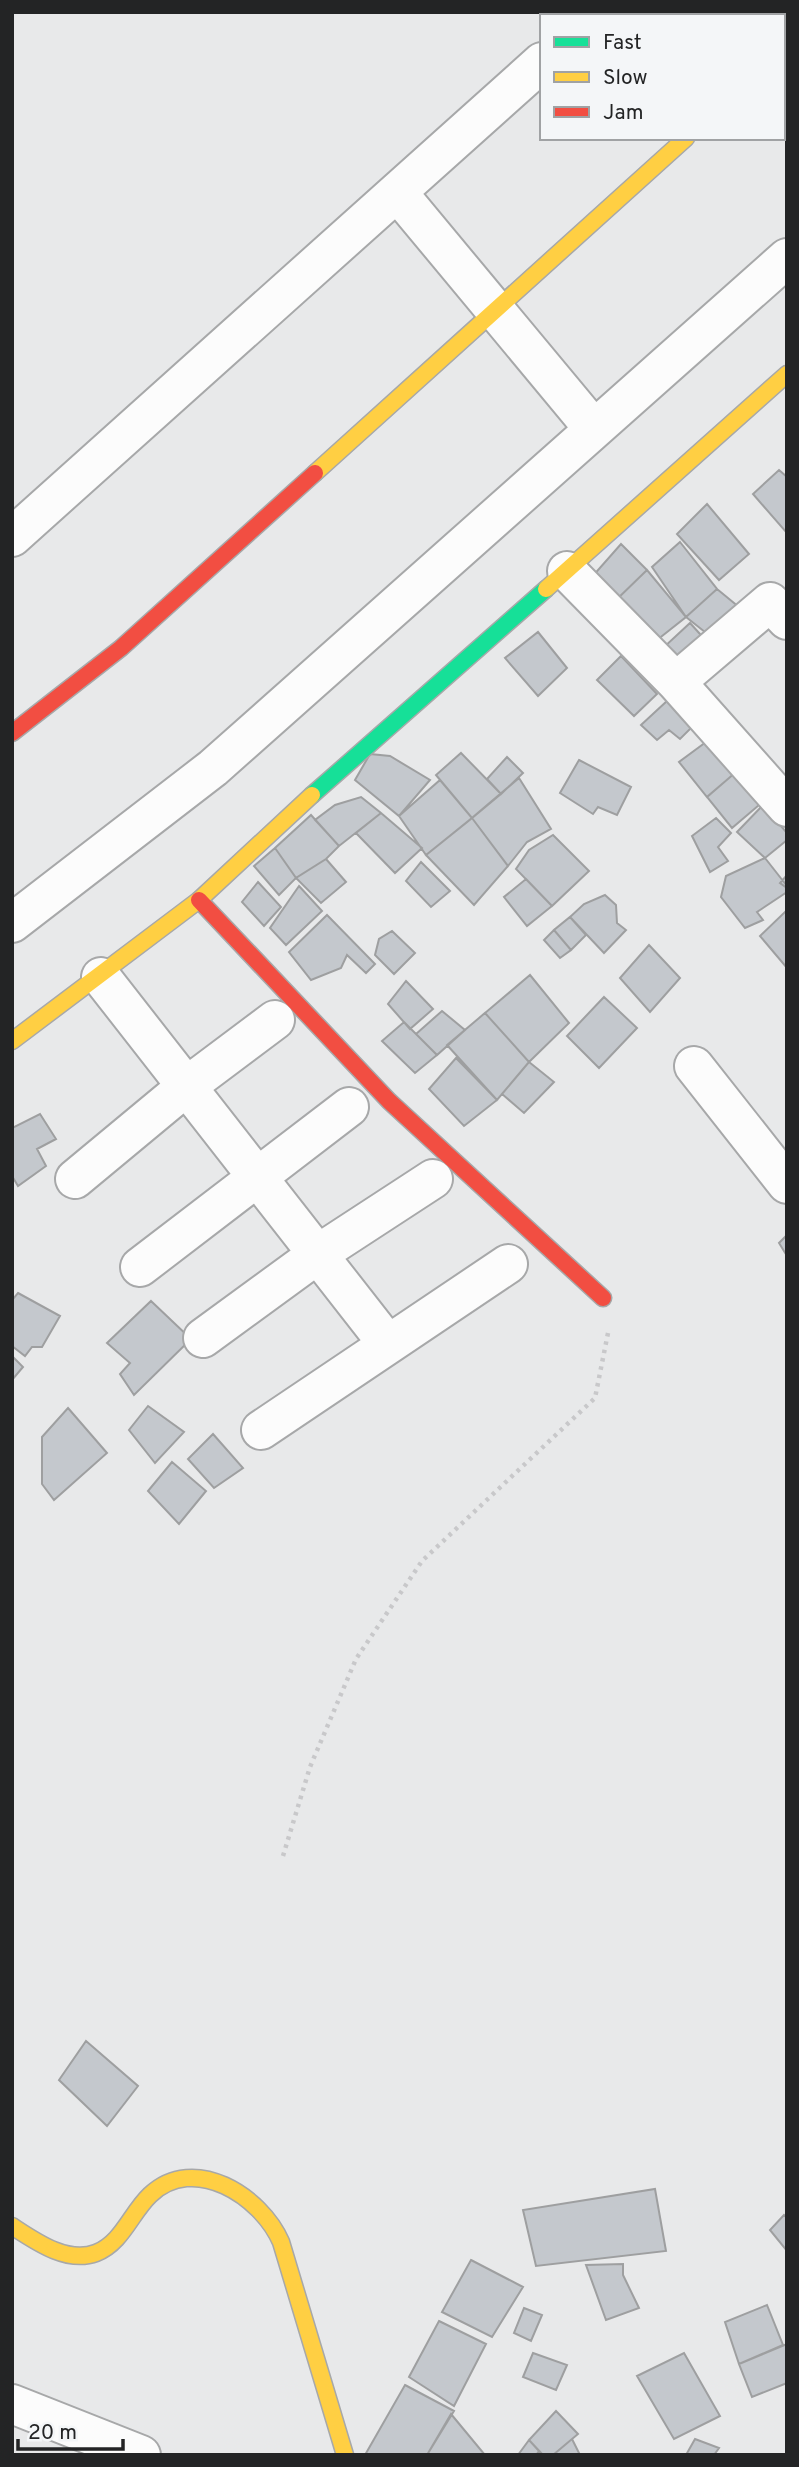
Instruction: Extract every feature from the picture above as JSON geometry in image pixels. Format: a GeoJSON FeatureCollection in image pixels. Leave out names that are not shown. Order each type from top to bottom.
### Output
{"type":"FeatureCollection","features":[{"type":"Feature","properties":{"kind":"street"},"geometry":{"type":"LineString","coordinates":[[12,537],[540,64]]}},
{"type":"Feature","properties":{"kind":"street"},"geometry":{"type":"LineString","coordinates":[[12,733],[121,648],[684,140]]}},
{"type":"Feature","properties":{"kind":"street"},"geometry":{"type":"LineString","coordinates":[[397,192],[594,429]]}},
{"type":"Feature","properties":{"kind":"street"},"geometry":{"type":"LineString","coordinates":[[12,923],[213,768],[787,258]]}},
{"type":"Feature","properties":{"kind":"street"},"geometry":{"type":"LineString","coordinates":[[12,1041],[199,900],[374,738],[567,571],[787,374]]}},
{"type":"Feature","properties":{"kind":"street"},"geometry":{"type":"LineString","coordinates":[[567,571],[676,682],[787,807]]}},
{"type":"Feature","properties":{"kind":"street"},"geometry":{"type":"LineString","coordinates":[[676,682],[770,602],[787,620]]}},
{"type":"Feature","properties":{"kind":"street"},"geometry":{"type":"LineString","coordinates":[[199,900],[390,1101],[603,1298]]}},
{"type":"Feature","properties":{"kind":"street"},"geometry":{"type":"LineString","coordinates":[[101,976],[387,1343]]}},
{"type":"Feature","properties":{"kind":"street"},"geometry":{"type":"LineString","coordinates":[[75,1179],[187,1087],[275,1020]]}},
{"type":"Feature","properties":{"kind":"street"},"geometry":{"type":"LineString","coordinates":[[694,1066],[787,1184]]}},
{"type":"Feature","properties":{"kind":"street"},"geometry":{"type":"LineString","coordinates":[[140,1267],[349,1107]]}},
{"type":"Feature","properties":{"kind":"street"},"geometry":{"type":"LineString","coordinates":[[203,1338],[318,1254],[433,1179]]}},
{"type":"Feature","properties":{"kind":"street"},"geometry":{"type":"LineString","coordinates":[[261,1430],[508,1264]]}},
{"type":"Feature","properties":{"kind":"street"},"geometry":{"type":"LineString","coordinates":[[12,2226],[68,2255],[94,2254],[115,2241],[142,2202],[170,2182],[197,2178],[227,2186],[252,2202],[278,2234],[311,2333],[345,2455]]}},
{"type":"Feature","properties":{"kind":"street"},"geometry":{"type":"LineString","coordinates":[[12,2404],[141,2455]]}},
{"type":"Feature","properties":{"kind":"path"},"geometry":{"type":"LineString","coordinates":[[283,1856],[310,1767],[356,1659],[422,1561],[595,1398],[609,1339],[603,1298]]}},
{"type":"Feature","properties":{"kind":"building"},"geometry":{"type":"Polygon","coordinates":[[[779,470],[787,477],[786,532],[753,494],[779,470]]]}},
{"type":"Feature","properties":{"kind":"building"},"geometry":{"type":"Polygon","coordinates":[[[707,504],[749,554],[719,580],[677,534],[707,504]]]}},
{"type":"Feature","properties":{"kind":"building"},"geometry":{"type":"Polygon","coordinates":[[[680,542],[717,589],[686,617],[652,567],[680,542]]]}},
{"type":"Feature","properties":{"kind":"building"},"geometry":{"type":"Polygon","coordinates":[[[621,544],[647,570],[613,603],[591,578],[621,544]]]}},
{"type":"Feature","properties":{"kind":"building"},"geometry":{"type":"Polygon","coordinates":[[[647,570],[686,617],[652,644],[613,603],[647,570]]]}},
{"type":"Feature","properties":{"kind":"building"},"geometry":{"type":"Polygon","coordinates":[[[717,589],[745,612],[715,640],[686,617],[717,589]]]}},
{"type":"Feature","properties":{"kind":"building"},"geometry":{"type":"Polygon","coordinates":[[[690,623],[709,644],[680,669],[663,648],[690,623]]]}},
{"type":"Feature","properties":{"kind":"building"},"geometry":{"type":"Polygon","coordinates":[[[538,632],[567,668],[538,696],[505,658],[538,632]]]}},
{"type":"Feature","properties":{"kind":"building"},"geometry":{"type":"Polygon","coordinates":[[[621,656],[657,694],[634,716],[597,680],[621,656]]]}},
{"type":"Feature","properties":{"kind":"building"},"geometry":{"type":"Polygon","coordinates":[[[667,701],[691,728],[680,739],[669,730],[657,740],[641,725],[667,701]]]}},
{"type":"Feature","properties":{"kind":"building"},"geometry":{"type":"Polygon","coordinates":[[[706,742],[736,772],[707,797],[679,762],[706,742]]]}},
{"type":"Feature","properties":{"kind":"building"},"geometry":{"type":"Polygon","coordinates":[[[461,753],[501,794],[472,818],[436,775],[461,753]]]}},
{"type":"Feature","properties":{"kind":"building"},"geometry":{"type":"Polygon","coordinates":[[[370,754],[390,756],[430,780],[399,816],[355,780],[370,754]]]}},
{"type":"Feature","properties":{"kind":"building"},"geometry":{"type":"Polygon","coordinates":[[[507,757],[523,773],[501,794],[487,779],[507,757]]]}},
{"type":"Feature","properties":{"kind":"building"},"geometry":{"type":"Polygon","coordinates":[[[579,760],[631,787],[617,815],[598,807],[593,814],[560,793],[579,760]]]}},
{"type":"Feature","properties":{"kind":"building"},"geometry":{"type":"Polygon","coordinates":[[[736,772],[766,799],[732,828],[707,797],[736,772]]]}},
{"type":"Feature","properties":{"kind":"building"},"geometry":{"type":"Polygon","coordinates":[[[519,778],[551,829],[527,842],[508,866],[472,818],[519,778]]]}},
{"type":"Feature","properties":{"kind":"building"},"geometry":{"type":"Polygon","coordinates":[[[440,780],[472,818],[426,855],[399,816],[440,780]]]}},
{"type":"Feature","properties":{"kind":"building"},"geometry":{"type":"Polygon","coordinates":[[[361,797],[381,813],[339,846],[315,820],[335,805],[361,797]]]}},
{"type":"Feature","properties":{"kind":"building"},"geometry":{"type":"Polygon","coordinates":[[[763,805],[787,833],[787,840],[765,858],[737,832],[763,805]]]}},
{"type":"Feature","properties":{"kind":"building"},"geometry":{"type":"Polygon","coordinates":[[[381,813],[422,848],[395,873],[356,833],[381,813]]]}},
{"type":"Feature","properties":{"kind":"building"},"geometry":{"type":"Polygon","coordinates":[[[311,815],[339,846],[326,859],[296,878],[275,848],[311,815]]]}},
{"type":"Feature","properties":{"kind":"building"},"geometry":{"type":"Polygon","coordinates":[[[472,818],[508,866],[474,905],[426,855],[472,818]]]}},
{"type":"Feature","properties":{"kind":"building"},"geometry":{"type":"Polygon","coordinates":[[[716,818],[731,833],[718,847],[728,861],[710,872],[692,836],[716,818]]]}},
{"type":"Feature","properties":{"kind":"building"},"geometry":{"type":"Polygon","coordinates":[[[553,835],[589,871],[552,906],[516,869],[529,850],[553,835]]]}},
{"type":"Feature","properties":{"kind":"building"},"geometry":{"type":"Polygon","coordinates":[[[275,848],[296,878],[279,895],[254,866],[275,848]]]}},
{"type":"Feature","properties":{"kind":"building"},"geometry":{"type":"Polygon","coordinates":[[[765,858],[787,886],[787,892],[757,912],[763,920],[745,928],[721,897],[726,876],[765,858]]]}},
{"type":"Feature","properties":{"kind":"building"},"geometry":{"type":"Polygon","coordinates":[[[326,859],[346,882],[321,903],[296,878],[326,859]]]}},
{"type":"Feature","properties":{"kind":"building"},"geometry":{"type":"Polygon","coordinates":[[[421,862],[450,891],[431,907],[406,881],[421,862]]]}},
{"type":"Feature","properties":{"kind":"building"},"geometry":{"type":"Polygon","coordinates":[[[787,875],[787,888],[780,883],[787,875]]]}},
{"type":"Feature","properties":{"kind":"building"},"geometry":{"type":"Polygon","coordinates":[[[526,879],[552,906],[527,926],[504,897],[526,879]]]}},
{"type":"Feature","properties":{"kind":"building"},"geometry":{"type":"Polygon","coordinates":[[[258,882],[281,907],[264,926],[242,902],[258,882]]]}},
{"type":"Feature","properties":{"kind":"building"},"geometry":{"type":"Polygon","coordinates":[[[299,886],[322,911],[286,945],[270,928],[299,886]]]}},
{"type":"Feature","properties":{"kind":"building"},"geometry":{"type":"Polygon","coordinates":[[[605,895],[616,905],[617,923],[626,930],[604,953],[570,917],[584,904],[605,895]]]}},
{"type":"Feature","properties":{"kind":"building"},"geometry":{"type":"Polygon","coordinates":[[[787,910],[787,968],[760,936],[787,910]]]}},
{"type":"Feature","properties":{"kind":"building"},"geometry":{"type":"Polygon","coordinates":[[[327,915],[375,964],[366,973],[347,955],[341,968],[311,980],[289,952],[327,915]]]}},
{"type":"Feature","properties":{"kind":"building"},"geometry":{"type":"Polygon","coordinates":[[[570,917],[586,935],[571,950],[554,930],[570,917]]]}},
{"type":"Feature","properties":{"kind":"building"},"geometry":{"type":"Polygon","coordinates":[[[554,930],[571,950],[560,958],[544,940],[554,930]]]}},
{"type":"Feature","properties":{"kind":"building"},"geometry":{"type":"Polygon","coordinates":[[[392,931],[415,953],[394,974],[375,955],[379,939],[392,931]]]}},
{"type":"Feature","properties":{"kind":"building"},"geometry":{"type":"Polygon","coordinates":[[[649,945],[680,978],[650,1012],[620,978],[649,945]]]}},
{"type":"Feature","properties":{"kind":"building"},"geometry":{"type":"Polygon","coordinates":[[[530,975],[569,1023],[529,1062],[485,1013],[530,975]]]}},
{"type":"Feature","properties":{"kind":"building"},"geometry":{"type":"Polygon","coordinates":[[[406,981],[433,1009],[410,1029],[388,1004],[406,981]]]}},
{"type":"Feature","properties":{"kind":"building"},"geometry":{"type":"Polygon","coordinates":[[[604,997],[637,1028],[599,1068],[567,1036],[604,997]]]}},
{"type":"Feature","properties":{"kind":"building"},"geometry":{"type":"Polygon","coordinates":[[[442,1011],[465,1030],[437,1055],[416,1034],[442,1011]]]}},
{"type":"Feature","properties":{"kind":"building"},"geometry":{"type":"Polygon","coordinates":[[[485,1013],[529,1062],[497,1100],[447,1045],[485,1013]]]}},
{"type":"Feature","properties":{"kind":"building"},"geometry":{"type":"Polygon","coordinates":[[[404,1022],[437,1055],[415,1073],[382,1041],[404,1022]]]}},
{"type":"Feature","properties":{"kind":"building"},"geometry":{"type":"Polygon","coordinates":[[[456,1058],[497,1100],[464,1126],[429,1089],[456,1058]]]}},
{"type":"Feature","properties":{"kind":"building"},"geometry":{"type":"Polygon","coordinates":[[[529,1062],[554,1082],[524,1113],[502,1094],[529,1062]]]}},
{"type":"Feature","properties":{"kind":"building"},"geometry":{"type":"Polygon","coordinates":[[[40,1114],[56,1139],[37,1149],[46,1166],[18,1186],[12,1176],[12,1128],[40,1114]]]}},
{"type":"Feature","properties":{"kind":"building"},"geometry":{"type":"Polygon","coordinates":[[[787,1235],[787,1256],[779,1243],[787,1235]]]}},
{"type":"Feature","properties":{"kind":"building"},"geometry":{"type":"Polygon","coordinates":[[[18,1293],[60,1316],[42,1347],[32,1347],[25,1356],[12,1346],[12,1300],[18,1293]]]}},
{"type":"Feature","properties":{"kind":"building"},"geometry":{"type":"Polygon","coordinates":[[[151,1301],[191,1339],[134,1395],[120,1374],[130,1363],[107,1343],[151,1301]]]}},
{"type":"Feature","properties":{"kind":"building"},"geometry":{"type":"Polygon","coordinates":[[[12,1356],[23,1367],[12,1380],[12,1356]]]}},
{"type":"Feature","properties":{"kind":"building"},"geometry":{"type":"Polygon","coordinates":[[[148,1406],[184,1432],[155,1463],[129,1430],[148,1406]]]}},
{"type":"Feature","properties":{"kind":"building"},"geometry":{"type":"Polygon","coordinates":[[[68,1408],[107,1453],[54,1500],[42,1484],[42,1437],[68,1408]]]}},
{"type":"Feature","properties":{"kind":"building"},"geometry":{"type":"Polygon","coordinates":[[[213,1434],[243,1468],[214,1488],[188,1459],[213,1434]]]}},
{"type":"Feature","properties":{"kind":"building"},"geometry":{"type":"Polygon","coordinates":[[[172,1462],[206,1491],[179,1524],[148,1491],[172,1462]]]}},
{"type":"Feature","properties":{"kind":"building"},"geometry":{"type":"Polygon","coordinates":[[[86,2041],[138,2086],[107,2126],[59,2080],[86,2041]]]}},
{"type":"Feature","properties":{"kind":"building"},"geometry":{"type":"Polygon","coordinates":[[[655,2189],[666,2251],[536,2266],[523,2210],[655,2189]]]}},
{"type":"Feature","properties":{"kind":"building"},"geometry":{"type":"Polygon","coordinates":[[[784,2215],[787,2218],[787,2251],[770,2230],[784,2215]]]}},
{"type":"Feature","properties":{"kind":"building"},"geometry":{"type":"Polygon","coordinates":[[[471,2260],[523,2287],[492,2337],[442,2312],[471,2260]]]}},
{"type":"Feature","properties":{"kind":"building"},"geometry":{"type":"Polygon","coordinates":[[[623,2264],[623,2275],[639,2308],[606,2320],[586,2265],[623,2264]]]}},
{"type":"Feature","properties":{"kind":"building"},"geometry":{"type":"Polygon","coordinates":[[[767,2305],[783,2345],[739,2364],[725,2322],[767,2305]]]}},
{"type":"Feature","properties":{"kind":"building"},"geometry":{"type":"Polygon","coordinates":[[[524,2308],[542,2315],[531,2341],[514,2333],[524,2308]]]}},
{"type":"Feature","properties":{"kind":"building"},"geometry":{"type":"Polygon","coordinates":[[[439,2321],[486,2344],[454,2406],[409,2377],[439,2321]]]}},
{"type":"Feature","properties":{"kind":"building"},"geometry":{"type":"Polygon","coordinates":[[[787,2344],[787,2383],[752,2397],[739,2364],[787,2344]]]}},
{"type":"Feature","properties":{"kind":"building"},"geometry":{"type":"Polygon","coordinates":[[[533,2353],[567,2365],[556,2390],[523,2377],[533,2353]]]}},
{"type":"Feature","properties":{"kind":"building"},"geometry":{"type":"Polygon","coordinates":[[[684,2353],[720,2416],[674,2439],[637,2376],[684,2353]]]}},
{"type":"Feature","properties":{"kind":"building"},"geometry":{"type":"Polygon","coordinates":[[[405,2385],[454,2411],[427,2455],[365,2455],[405,2385]]]}},
{"type":"Feature","properties":{"kind":"building"},"geometry":{"type":"Polygon","coordinates":[[[556,2411],[578,2434],[553,2455],[543,2455],[529,2440],[556,2411]]]}},
{"type":"Feature","properties":{"kind":"building"},"geometry":{"type":"Polygon","coordinates":[[[451,2414],[485,2455],[427,2455],[451,2414]]]}},
{"type":"Feature","properties":{"kind":"building"},"geometry":{"type":"Polygon","coordinates":[[[572,2439],[580,2455],[553,2455],[572,2439]]]}},
{"type":"Feature","properties":{"kind":"building"},"geometry":{"type":"Polygon","coordinates":[[[695,2439],[719,2448],[714,2455],[686,2455],[695,2439]]]}},
{"type":"Feature","properties":{"kind":"building"},"geometry":{"type":"Polygon","coordinates":[[[529,2440],[539,2451],[536,2455],[518,2455],[529,2440]]]}},
{"type":"Feature","properties":{"kind":"traffic: fast"},"geometry":{"type":"LineString","coordinates":[[312,795],[546,589]]}},
{"type":"Feature","properties":{"kind":"traffic: slow"},"geometry":{"type":"LineString","coordinates":[[315,473],[684,140]]}},
{"type":"Feature","properties":{"kind":"traffic: slow"},"geometry":{"type":"LineString","coordinates":[[546,589],[787,374]]}},
{"type":"Feature","properties":{"kind":"traffic: slow"},"geometry":{"type":"LineString","coordinates":[[12,1041],[199,900],[312,795]]}},
{"type":"Feature","properties":{"kind":"traffic: slow"},"geometry":{"type":"LineString","coordinates":[[12,2226],[52,2249],[74,2256],[85,2256],[96,2253],[113,2242],[143,2202],[167,2183],[186,2178],[206,2179],[242,2196],[258,2209],[281,2242],[345,2455]]}},
{"type":"Feature","properties":{"kind":"traffic: jam"},"geometry":{"type":"LineString","coordinates":[[12,733],[121,648],[315,473]]}},
{"type":"Feature","properties":{"kind":"traffic: jam"},"geometry":{"type":"LineString","coordinates":[[199,900],[389,1101],[603,1298]]}}]}
